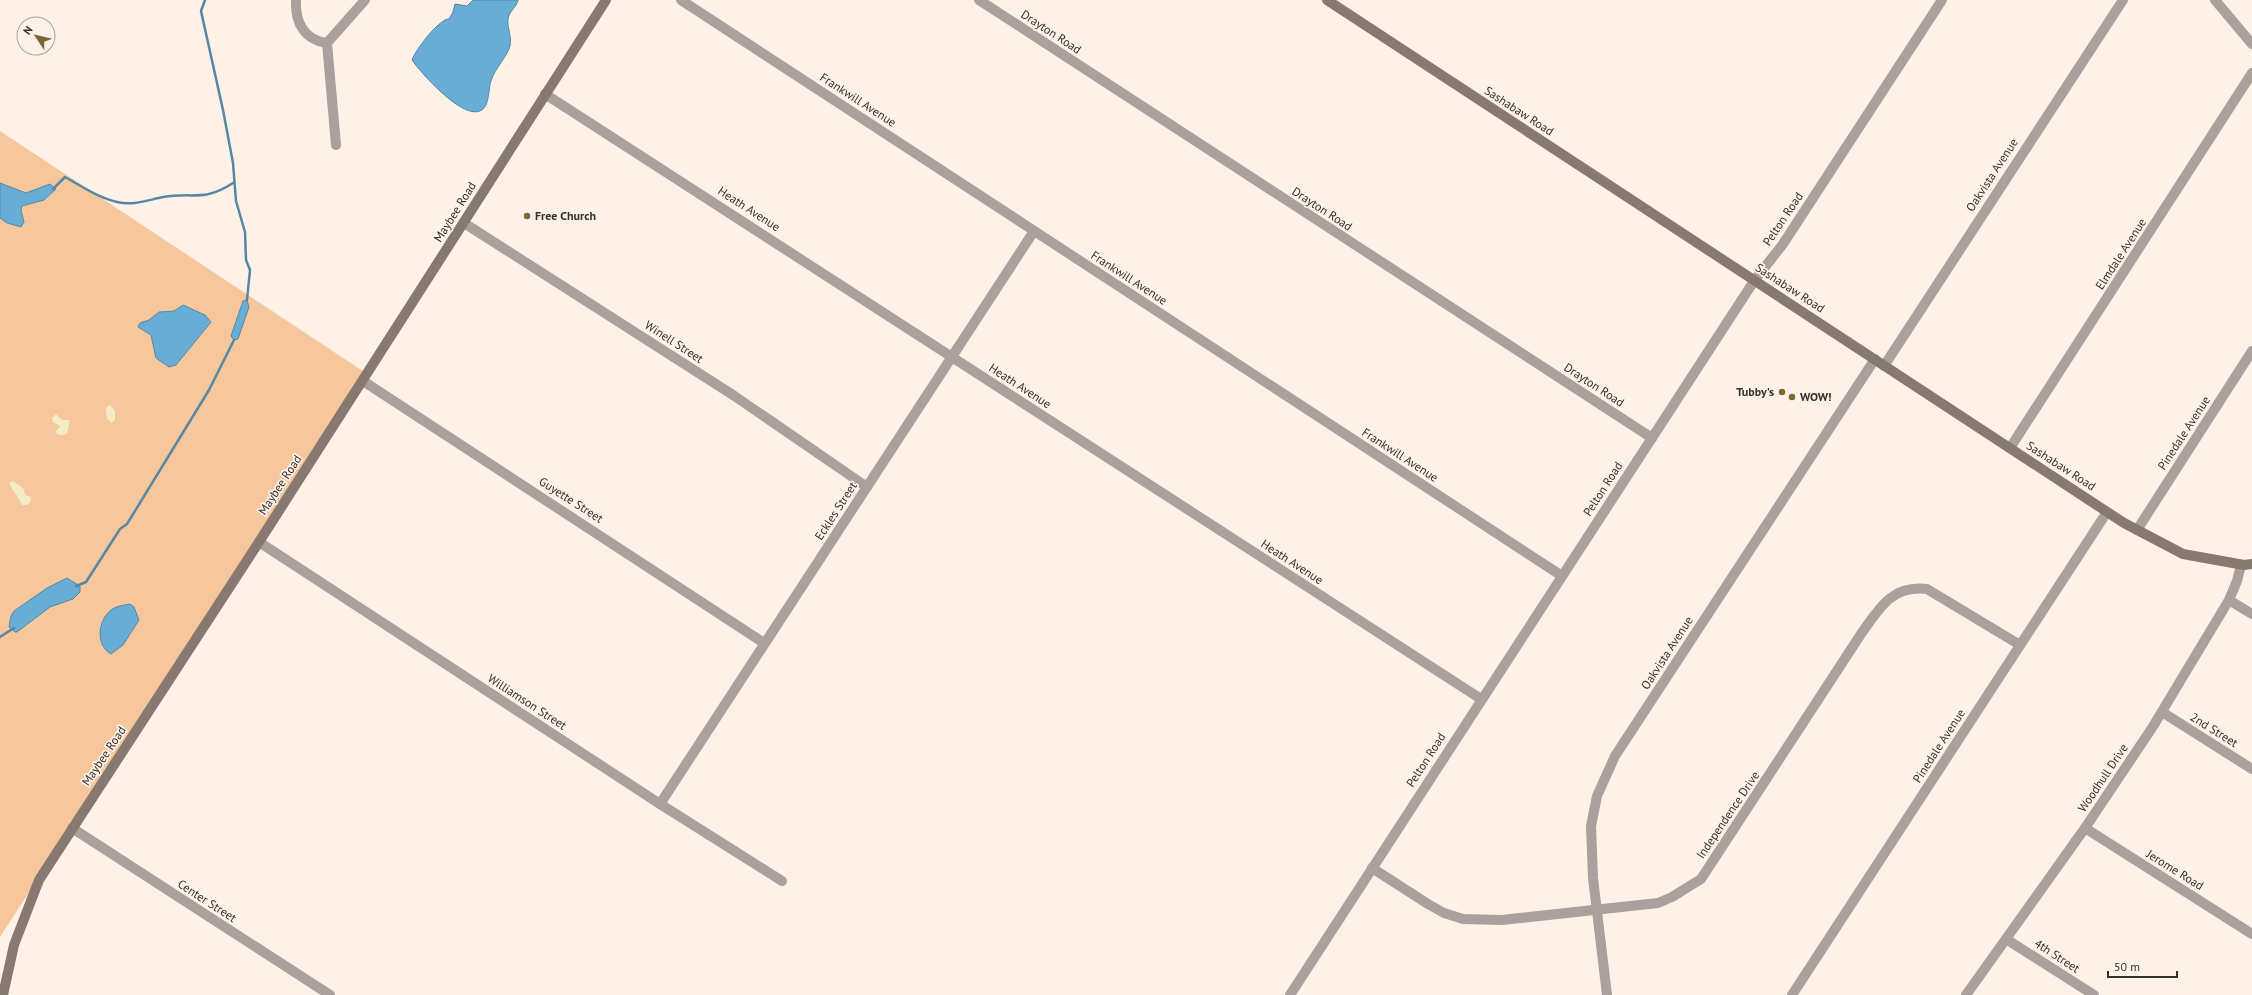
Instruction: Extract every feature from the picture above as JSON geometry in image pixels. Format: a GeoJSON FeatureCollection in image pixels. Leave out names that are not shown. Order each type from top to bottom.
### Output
{"type":"FeatureCollection","features":[{"type":"Feature","properties":{"kind":"main road","name":"Maybee Road"},"geometry":{"type":"LineString","coordinates":[[3,995],[14,945],[39,880],[259,542],[606,0]]}},
{"type":"Feature","properties":{"kind":"main road","name":"Sashabaw Road"},"geometry":{"type":"LineString","coordinates":[[1327,0],[2107,512],[2137,530],[2183,554],[2241,564],[2252,564]]}},
{"type":"Feature","properties":{"kind":"street"},"geometry":{"type":"LineString","coordinates":[[296,0],[299,24],[304,33],[316,42],[327,44]]}},
{"type":"Feature","properties":{"kind":"street"},"geometry":{"type":"LineString","coordinates":[[336,145],[327,44],[365,0]]}},
{"type":"Feature","properties":{"kind":"street","name":"Frankwill Avenue"},"geometry":{"type":"LineString","coordinates":[[681,0],[1562,576]]}},
{"type":"Feature","properties":{"kind":"street","name":"Drayton Road"},"geometry":{"type":"LineString","coordinates":[[979,0],[1652,438]]}},
{"type":"Feature","properties":{"kind":"street","name":"Pelton Road"},"geometry":{"type":"LineString","coordinates":[[1290,995],[1754,281],[1791,232],[1942,0]]}},
{"type":"Feature","properties":{"kind":"street","name":"Oakvista Avenue"},"geometry":{"type":"LineString","coordinates":[[1884,366],[2123,0]]}},
{"type":"Feature","properties":{"kind":"street"},"geometry":{"type":"LineString","coordinates":[[2215,0],[2252,44]]}},
{"type":"Feature","properties":{"kind":"street","name":"Elmdale Avenue"},"geometry":{"type":"LineString","coordinates":[[2010,448],[2252,73]]}},
{"type":"Feature","properties":{"kind":"street","name":"Heath Avenue"},"geometry":{"type":"LineString","coordinates":[[545,94],[1481,699]]}},
{"type":"Feature","properties":{"kind":"street","name":"Winell Street"},"geometry":{"type":"LineString","coordinates":[[464,223],[733,395],[867,487]]}},
{"type":"Feature","properties":{"kind":"street","name":"Eckles Street"},"geometry":{"type":"LineString","coordinates":[[660,804],[764,643],[953,358],[1034,231]]}},
{"type":"Feature","properties":{"kind":"street","name":"Pinedale Avenue"},"geometry":{"type":"LineString","coordinates":[[2137,530],[2252,351]]}},
{"type":"Feature","properties":{"kind":"street","name":"Oakvista Avenue"},"geometry":{"type":"LineString","coordinates":[[1607,995],[1593,878],[1591,826],[1597,796],[1609,768],[1875,359]]}},
{"type":"Feature","properties":{"kind":"street","name":"Guyette Street"},"geometry":{"type":"LineString","coordinates":[[362,381],[764,643]]}},
{"type":"Feature","properties":{"kind":"street","name":"Pinedale Avenue"},"geometry":{"type":"LineString","coordinates":[[1792,995],[2107,512]]}},
{"type":"Feature","properties":{"kind":"street","name":"Williamson Street"},"geometry":{"type":"LineString","coordinates":[[259,542],[660,804],[782,880]]}},
{"type":"Feature","properties":{"kind":"street","name":"Woodhull Drive"},"geometry":{"type":"LineString","coordinates":[[1966,995],[2085,828],[2162,712],[2229,600],[2237,581],[2241,564]]}},
{"type":"Feature","properties":{"kind":"street","name":"Independence Drive"},"geometry":{"type":"LineString","coordinates":[[1372,868],[1444,913],[1463,919],[1502,920],[1658,903],[1672,897],[1701,879],[1861,634],[1891,596],[1901,591],[1917,588],[1927,589],[2020,645]]}},
{"type":"Feature","properties":{"kind":"street"},"geometry":{"type":"LineString","coordinates":[[2229,600],[2252,614]]}},
{"type":"Feature","properties":{"kind":"street","name":"2nd Street"},"geometry":{"type":"LineString","coordinates":[[2162,712],[2252,770]]}},
{"type":"Feature","properties":{"kind":"street","name":"Center Street"},"geometry":{"type":"LineString","coordinates":[[72,828],[330,995]]}},
{"type":"Feature","properties":{"kind":"street","name":"Jerome Road"},"geometry":{"type":"LineString","coordinates":[[2085,828],[2252,934]]}},
{"type":"Feature","properties":{"kind":"street","name":"4th Street"},"geometry":{"type":"LineString","coordinates":[[2006,939],[2094,995]]}},
{"type":"Feature","properties":{"kind":"shaded area"},"geometry":{"type":"Polygon","coordinates":[[[0,131],[366,373],[0,937],[0,131]]]}},
{"type":"Feature","properties":{"kind":"sand"},"geometry":{"type":"Polygon","coordinates":[[[110,405],[115,411],[115,420],[111,423],[107,418],[106,408],[110,405]]]}},
{"type":"Feature","properties":{"kind":"sand"},"geometry":{"type":"Polygon","coordinates":[[[56,414],[62,420],[70,420],[67,434],[60,435],[55,433],[60,426],[53,422],[52,418],[56,414]]]}},
{"type":"Feature","properties":{"kind":"sand"},"geometry":{"type":"Polygon","coordinates":[[[13,481],[24,489],[25,495],[31,497],[31,501],[27,505],[22,505],[10,485],[9,483],[13,481]]]}},
{"type":"Feature","properties":{"kind":"water"},"geometry":{"type":"Polygon","coordinates":[[[473,0],[518,0],[508,19],[510,46],[493,76],[485,107],[482,110],[474,112],[454,103],[433,85],[412,60],[428,35],[445,20],[449,19],[455,4],[467,6],[473,0]]]}},
{"type":"Feature","properties":{"kind":"water"},"geometry":{"type":"Polygon","coordinates":[[[0,183],[26,193],[50,184],[56,189],[44,200],[22,206],[21,210],[24,222],[21,227],[7,223],[0,218],[0,183]]]}},
{"type":"Feature","properties":{"kind":"water"},"geometry":{"type":"Polygon","coordinates":[[[247,300],[249,307],[238,339],[234,340],[231,336],[243,301],[247,300]]]}},
{"type":"Feature","properties":{"kind":"water"},"geometry":{"type":"Polygon","coordinates":[[[183,305],[205,315],[211,322],[176,365],[169,367],[156,358],[151,335],[138,327],[140,323],[149,320],[159,312],[174,311],[183,305]]]}},
{"type":"Feature","properties":{"kind":"water"},"geometry":{"type":"Polygon","coordinates":[[[67,578],[80,586],[80,592],[73,599],[50,607],[17,632],[9,627],[11,616],[14,611],[47,588],[67,578]]]}},
{"type":"Feature","properties":{"kind":"water"},"geometry":{"type":"Polygon","coordinates":[[[130,604],[134,607],[139,620],[123,645],[111,654],[102,645],[100,632],[103,620],[111,610],[130,604]]]}},
{"type":"Feature","properties":{"kind":"waterway"},"geometry":{"type":"LineString","coordinates":[[205,0],[201,11],[233,163],[236,201],[245,232],[246,260],[250,270],[247,300]]}},
{"type":"Feature","properties":{"kind":"waterway"},"geometry":{"type":"LineString","coordinates":[[53,189],[65,177],[104,198],[117,202],[129,203],[163,197],[206,194],[223,189],[233,183]]}},
{"type":"Feature","properties":{"kind":"waterway"},"geometry":{"type":"LineString","coordinates":[[76,586],[86,582],[120,529],[127,524],[209,390],[234,340]]}},
{"type":"Feature","properties":{"kind":"waterway"},"geometry":{"type":"LineString","coordinates":[[0,637],[14,628]]}},
{"type":"Feature","properties":{"kind":"place","name":"Free Church"},"geometry":{"type":"Point","coordinates":[527,216]}},
{"type":"Feature","properties":{"kind":"place","name":"Tubby's"},"geometry":{"type":"Point","coordinates":[1782,392]}},
{"type":"Feature","properties":{"kind":"place","name":"WOW!"},"geometry":{"type":"Point","coordinates":[1792,397]}}]}
